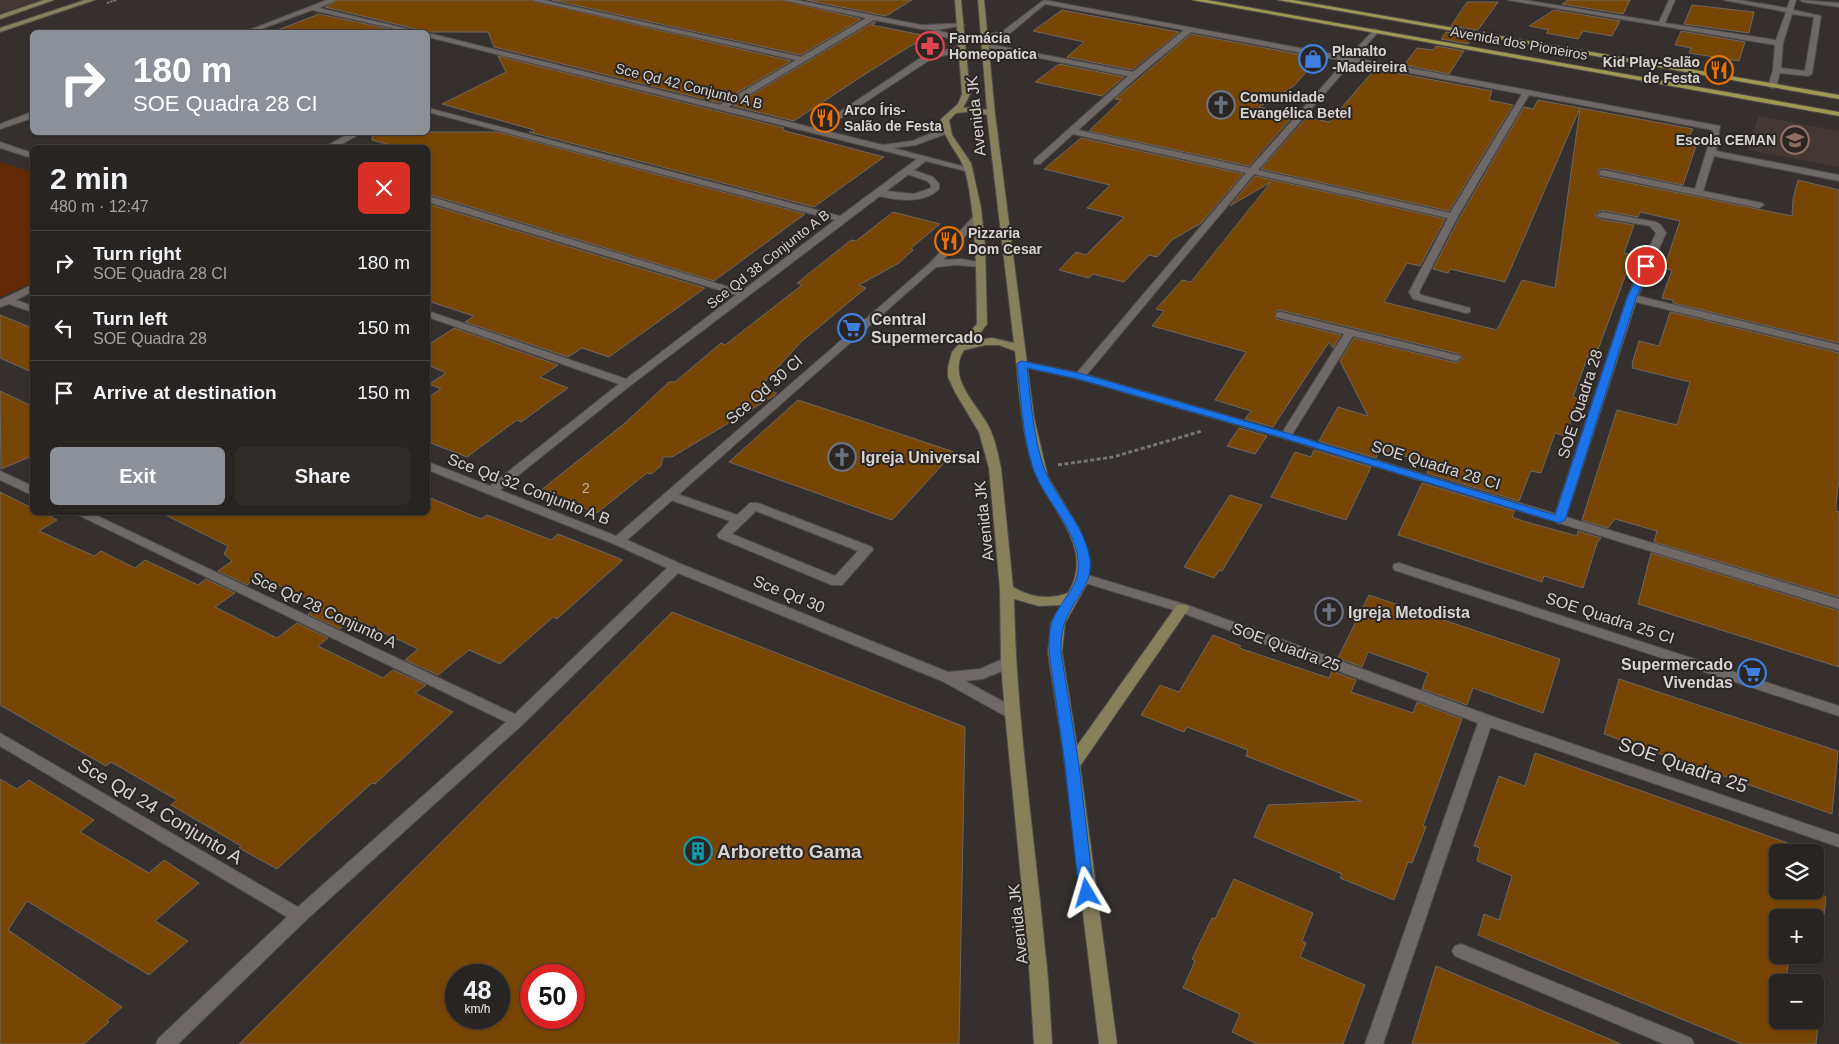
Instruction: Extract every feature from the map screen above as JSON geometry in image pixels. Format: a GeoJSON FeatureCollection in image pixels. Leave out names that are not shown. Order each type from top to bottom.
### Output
{"type":"FeatureCollection","features":[{"type":"Feature","properties":{"kind":"main road"},"geometry":{"type":"LineString","coordinates":[[0,17],[57,1],[71,3],[91,0]]}},
{"type":"Feature","properties":{"kind":"main road"},"geometry":{"type":"LineString","coordinates":[[0,30],[91,0]]}},
{"type":"Feature","properties":{"kind":"main road","name":"Avenida JK"},"geometry":{"type":"LineString","coordinates":[[958,0],[966,94],[961,105],[945,119],[945,131],[969,170],[978,217],[982,324],[979,331],[962,347],[956,357],[954,368],[956,382],[961,395],[983,427],[995,468],[1007,589],[1008,663],[1012,713],[1037,951],[1043,1044]]}},
{"type":"Feature","properties":{"kind":"main road","name":"Avenida JK"},"geometry":{"type":"LineString","coordinates":[[981,0],[991,114],[1028,418],[1037,465],[1046,485],[1074,530],[1084,559],[1084,578]]}},
{"type":"Feature","properties":{"kind":"main road","name":"Avenida dos Pioneiros"},"geometry":{"type":"LineString","coordinates":[[1195,0],[1504,53],[1839,114]]}},
{"type":"Feature","properties":{"kind":"main road","name":"Avenida dos Pioneiros"},"geometry":{"type":"LineString","coordinates":[[1280,0],[1839,97]]}},
{"type":"Feature","properties":{"kind":"main road"},"geometry":{"type":"LineString","coordinates":[[20,10],[40,7],[52,10],[44,16]]}},
{"type":"Feature","properties":{"kind":"main road"},"geometry":{"type":"LineString","coordinates":[[1467,47],[1482,43],[1482,37],[1471,33]]}},
{"type":"Feature","properties":{"kind":"main road"},"geometry":{"type":"LineString","coordinates":[[1504,53],[1493,47],[1501,42],[1515,40]]}},
{"type":"Feature","properties":{"kind":"main road"},"geometry":{"type":"LineString","coordinates":[[954,111],[974,109],[991,114]]}},
{"type":"Feature","properties":{"kind":"main road"},"geometry":{"type":"LineString","coordinates":[[962,347],[978,342],[993,341],[1010,344],[1019,349]]}},
{"type":"Feature","properties":{"kind":"main road"},"geometry":{"type":"LineString","coordinates":[[1084,578],[1061,616],[1055,633],[1055,652],[1072,765],[1095,966],[1108,1044]]}},
{"type":"Feature","properties":{"kind":"main road"},"geometry":{"type":"LineString","coordinates":[[1007,589],[1016,596],[1035,602],[1055,602],[1074,596]]}},
{"type":"Feature","properties":{"kind":"main road"},"geometry":{"type":"LineString","coordinates":[[1072,765],[1182,608]]}},
{"type":"Feature","properties":{"kind":"street"},"geometry":{"type":"LineString","coordinates":[[253,30],[333,0]]}},
{"type":"Feature","properties":{"kind":"street"},"geometry":{"type":"LineString","coordinates":[[534,0],[802,59]]}},
{"type":"Feature","properties":{"kind":"street"},"geometry":{"type":"LineString","coordinates":[[786,0],[904,24],[932,28],[961,25]]}},
{"type":"Feature","properties":{"kind":"street"},"geometry":{"type":"LineString","coordinates":[[816,6],[826,0]]}},
{"type":"Feature","properties":{"kind":"street"},"geometry":{"type":"LineString","coordinates":[[1030,0],[1717,128],[1698,192]]}},
{"type":"Feature","properties":{"kind":"street"},"geometry":{"type":"LineString","coordinates":[[1511,0],[1779,43]]}},
{"type":"Feature","properties":{"kind":"street"},"geometry":{"type":"LineString","coordinates":[[1661,24],[1672,0]]}},
{"type":"Feature","properties":{"kind":"street"},"geometry":{"type":"LineString","coordinates":[[1727,0],[1818,16],[1808,73],[1777,70]]}},
{"type":"Feature","properties":{"kind":"street"},"geometry":{"type":"LineString","coordinates":[[1772,86],[1777,70],[1779,43],[1792,10],[1793,0]]}},
{"type":"Feature","properties":{"kind":"street"},"geometry":{"type":"LineString","coordinates":[[1802,0],[1839,5]]}},
{"type":"Feature","properties":{"kind":"street"},"geometry":{"type":"LineString","coordinates":[[985,40],[1005,32],[1044,2]]}},
{"type":"Feature","properties":{"kind":"street"},"geometry":{"type":"LineString","coordinates":[[312,8],[407,30]]}},
{"type":"Feature","properties":{"kind":"street"},"geometry":{"type":"LineString","coordinates":[[722,107],[873,18]]}},
{"type":"Feature","properties":{"kind":"street"},"geometry":{"type":"LineString","coordinates":[[904,24],[962,43]]}},
{"type":"Feature","properties":{"kind":"street"},"geometry":{"type":"LineString","coordinates":[[1037,162],[1134,75],[1189,30]]}},
{"type":"Feature","properties":{"kind":"street"},"geometry":{"type":"LineString","coordinates":[[1080,376],[1252,171],[1375,31]]}},
{"type":"Feature","properties":{"kind":"street","name":"Sce Qd 42 Conjunto A B"},"geometry":{"type":"LineString","coordinates":[[430,35],[969,170]]}},
{"type":"Feature","properties":{"kind":"street"},"geometry":{"type":"LineString","coordinates":[[985,40],[1134,75]]}},
{"type":"Feature","properties":{"kind":"street"},"geometry":{"type":"LineString","coordinates":[[815,131],[928,57],[962,43]]}},
{"type":"Feature","properties":{"kind":"street"},"geometry":{"type":"LineString","coordinates":[[1466,310],[1417,297],[1414,292],[1453,216],[1527,92]]}},
{"type":"Feature","properties":{"kind":"street","name":"Sce Qd 38 Conjunto A B"},"geometry":{"type":"LineString","coordinates":[[430,111],[842,219]]}},
{"type":"Feature","properties":{"kind":"street"},"geometry":{"type":"LineString","coordinates":[[0,127],[30,116]]}},
{"type":"Feature","properties":{"kind":"street"},"geometry":{"type":"LineString","coordinates":[[877,147],[912,143],[945,131]]}},
{"type":"Feature","properties":{"kind":"street"},"geometry":{"type":"LineString","coordinates":[[1071,131],[1453,216]]}},
{"type":"Feature","properties":{"kind":"street"},"geometry":{"type":"LineString","coordinates":[[333,145],[353,135]]}},
{"type":"Feature","properties":{"kind":"street"},"geometry":{"type":"LineString","coordinates":[[0,145],[30,155]]}},
{"type":"Feature","properties":{"kind":"street"},"geometry":{"type":"LineString","coordinates":[[1711,153],[1839,178]]}},
{"type":"Feature","properties":{"kind":"street"},"geometry":{"type":"LineString","coordinates":[[842,219],[924,158]]}},
{"type":"Feature","properties":{"kind":"street"},"geometry":{"type":"LineString","coordinates":[[877,193],[917,197],[928,194],[935,189],[935,184],[930,179],[907,171]]}},
{"type":"Feature","properties":{"kind":"street"},"geometry":{"type":"LineString","coordinates":[[1603,173],[1759,206]]}},
{"type":"Feature","properties":{"kind":"street"},"geometry":{"type":"LineString","coordinates":[[430,201],[745,295]]}},
{"type":"Feature","properties":{"kind":"street","name":"SOE Quadra 28"},"geometry":{"type":"LineString","coordinates":[[1559,520],[1632,298],[1661,233],[1653,224],[1602,215]]}},
{"type":"Feature","properties":{"kind":"street","name":"Sce Qd 30 Cl"},"geometry":{"type":"LineString","coordinates":[[618,541],[933,265],[978,217]]}},
{"type":"Feature","properties":{"kind":"street","name":"Sce Qd 38 Conjunto A B"},"geometry":{"type":"LineString","coordinates":[[490,492],[627,383],[745,295],[842,219]]}},
{"type":"Feature","properties":{"kind":"street"},"geometry":{"type":"LineString","coordinates":[[933,265],[948,261],[967,261],[980,265]]}},
{"type":"Feature","properties":{"kind":"street"},"geometry":{"type":"LineString","coordinates":[[4,302],[30,289]]}},
{"type":"Feature","properties":{"kind":"street"},"geometry":{"type":"LineString","coordinates":[[1632,298],[1839,348]]}},
{"type":"Feature","properties":{"kind":"street"},"geometry":{"type":"LineString","coordinates":[[4,302],[30,308]]}},
{"type":"Feature","properties":{"kind":"street"},"geometry":{"type":"LineString","coordinates":[[430,315],[627,383]]}},
{"type":"Feature","properties":{"kind":"street"},"geometry":{"type":"LineString","coordinates":[[1280,315],[1456,358]]}},
{"type":"Feature","properties":{"kind":"street"},"geometry":{"type":"LineString","coordinates":[[1286,436],[1350,332]]}},
{"type":"Feature","properties":{"kind":"street","name":"SOE Quadra 28 CI"},"geometry":{"type":"LineString","coordinates":[[1022,364],[1080,376],[1286,436],[1839,604]]}},
{"type":"Feature","properties":{"kind":"street","name":"Sce Qd 32 Conjunto A B"},"geometry":{"type":"LineString","coordinates":[[430,467],[618,541]]}},
{"type":"Feature","properties":{"kind":"street"},"geometry":{"type":"LineString","coordinates":[[0,475],[30,490]]}},
{"type":"Feature","properties":{"kind":"street"},"geometry":{"type":"LineString","coordinates":[[669,495],[738,520]]}},
{"type":"Feature","properties":{"kind":"street"},"geometry":{"type":"LineString","coordinates":[[754,506],[867,550],[837,582],[723,535],[738,520],[754,506]]}},
{"type":"Feature","properties":{"kind":"street","name":"Sce Qd 28 Conjunto A"},"geometry":{"type":"LineString","coordinates":[[84,515],[517,721]]}},
{"type":"Feature","properties":{"kind":"street","name":"Sce Qd 30"},"geometry":{"type":"LineString","coordinates":[[618,541],[676,567],[947,677],[1012,713]]}},
{"type":"Feature","properties":{"kind":"street"},"geometry":{"type":"LineString","coordinates":[[165,1044],[299,916],[517,721],[676,567]]}},
{"type":"Feature","properties":{"kind":"street","name":"SOE Quadra 25 CI"},"geometry":{"type":"LineString","coordinates":[[1399,567],[1839,711]]}},
{"type":"Feature","properties":{"kind":"street","name":"SOE Quadra 25"},"geometry":{"type":"LineString","coordinates":[[1084,578],[1182,608],[1486,720],[1839,841]]}},
{"type":"Feature","properties":{"kind":"street","name":"Sce Qd 30"},"geometry":{"type":"LineString","coordinates":[[947,677],[982,674],[1008,663]]}},
{"type":"Feature","properties":{"kind":"street"},"geometry":{"type":"LineString","coordinates":[[1374,1044],[1486,720]]}},
{"type":"Feature","properties":{"kind":"street","name":"Sce Qd 24 Conjunto A"},"geometry":{"type":"LineString","coordinates":[[0,739],[299,916]]}},
{"type":"Feature","properties":{"kind":"street"},"geometry":{"type":"LineString","coordinates":[[1460,951],[1685,1044]]}},
{"type":"Feature","properties":{"kind":"path"},"geometry":{"type":"LineString","coordinates":[[1037,465],[1071,464],[1122,456],[1233,421]]}},
{"type":"Feature","properties":{"kind":"shaded area"},"geometry":{"type":"Polygon","coordinates":[[[0,0],[39,0],[0,13],[0,0]]]}},
{"type":"Feature","properties":{"kind":"shaded area","name":"Escola CEMAN"},"geometry":{"type":"Polygon","coordinates":[[[1758,116],[1839,131],[1839,167],[1748,150],[1758,116]]]}},
{"type":"Feature","properties":{"kind":"shaded area"},"geometry":{"type":"Polygon","coordinates":[[[0,162],[30,171],[30,284],[0,297],[0,162]]]}},
{"type":"Feature","properties":{"kind":"building"},"geometry":{"type":"Polygon","coordinates":[[[338,0],[529,0],[791,61],[720,103],[494,47],[488,32],[430,32],[430,30],[420,30],[325,7],[338,0]]]}},
{"type":"Feature","properties":{"kind":"building"},"geometry":{"type":"Polygon","coordinates":[[[552,0],[781,0],[861,19],[801,55],[552,0]]]}},
{"type":"Feature","properties":{"kind":"building"},"geometry":{"type":"Polygon","coordinates":[[[806,0],[912,0],[886,16],[806,0]]]}},
{"type":"Feature","properties":{"kind":"building"},"geometry":{"type":"Polygon","coordinates":[[[1568,0],[1630,0],[1623,14],[1562,4],[1568,0]]]}},
{"type":"Feature","properties":{"kind":"building"},"geometry":{"type":"Polygon","coordinates":[[[1467,2],[1498,2],[1478,30],[1451,26],[1467,2]]]}},
{"type":"Feature","properties":{"kind":"building"},"geometry":{"type":"Polygon","coordinates":[[[1692,5],[1754,12],[1749,33],[1684,24],[1692,5]]]}},
{"type":"Feature","properties":{"kind":"building"},"geometry":{"type":"Polygon","coordinates":[[[1062,10],[1179,32],[1132,70],[1067,57],[1084,42],[1033,31],[1062,10]]]}},
{"type":"Feature","properties":{"kind":"building"},"geometry":{"type":"Polygon","coordinates":[[[1554,10],[1620,21],[1612,36],[1583,31],[1578,39],[1546,33],[1549,30],[1529,26],[1554,10]]]}},
{"type":"Feature","properties":{"kind":"building"},"geometry":{"type":"Polygon","coordinates":[[[319,14],[394,30],[278,30],[319,14]]]}},
{"type":"Feature","properties":{"kind":"building"},"geometry":{"type":"Polygon","coordinates":[[[876,22],[872,25],[927,36],[794,121],[733,106],[876,22]]]}},
{"type":"Feature","properties":{"kind":"building"},"geometry":{"type":"Polygon","coordinates":[[[1681,31],[1745,42],[1739,61],[1689,53],[1691,48],[1675,45],[1681,31]]]}},
{"type":"Feature","properties":{"kind":"building"},"geometry":{"type":"Polygon","coordinates":[[[1446,32],[1474,36],[1468,44],[1441,39],[1446,32]]]}},
{"type":"Feature","properties":{"kind":"building"},"geometry":{"type":"Polygon","coordinates":[[[1191,34],[1318,58],[1294,86],[1259,107],[1295,114],[1249,166],[1089,131],[1121,100],[1115,99],[1191,34]]]}},
{"type":"Feature","properties":{"kind":"building"},"geometry":{"type":"Polygon","coordinates":[[[1436,46],[1464,51],[1449,74],[1404,65],[1417,48],[1433,50],[1436,46]]]}},
{"type":"Feature","properties":{"kind":"building"},"geometry":{"type":"Polygon","coordinates":[[[498,56],[784,128],[782,130],[884,157],[814,207],[529,132],[534,132],[534,130],[442,104],[506,72],[498,56]]]}},
{"type":"Feature","properties":{"kind":"building"},"geometry":{"type":"Polygon","coordinates":[[[1059,64],[1124,77],[1102,96],[1035,82],[1059,64]]]}},
{"type":"Feature","properties":{"kind":"building"},"geometry":{"type":"Polygon","coordinates":[[[1375,69],[1492,91],[1489,100],[1513,105],[1449,211],[1261,169],[1307,117],[1329,122],[1375,69]]]}},
{"type":"Feature","properties":{"kind":"building"},"geometry":{"type":"Polygon","coordinates":[[[1538,100],[1693,129],[1688,139],[1698,140],[1683,185],[1603,168],[1598,170],[1600,177],[1792,216],[1793,199],[1798,180],[1839,190],[1839,343],[1673,303],[1673,300],[1662,298],[1672,270],[1664,268],[1680,221],[1640,212],[1638,217],[1601,210],[1595,215],[1599,219],[1634,225],[1624,253],[1633,255],[1596,355],[1589,353],[1573,397],[1580,399],[1565,436],[1555,433],[1541,473],[1531,471],[1519,501],[1427,473],[1430,465],[1408,457],[1380,449],[1376,458],[1319,441],[1338,407],[1368,416],[1340,361],[1354,338],[1456,363],[1463,359],[1460,354],[1280,310],[1276,311],[1276,319],[1341,335],[1333,348],[1329,342],[1273,427],[1245,419],[1251,411],[1215,400],[1246,352],[1152,326],[1164,311],[1156,309],[1182,280],[1191,282],[1271,182],[1230,206],[1255,176],[1445,219],[1420,266],[1407,263],[1384,302],[1497,330],[1522,280],[1555,288],[1580,108],[1505,282],[1450,269],[1448,273],[1433,269],[1460,217],[1524,107],[1533,109],[1538,100]]]}},
{"type":"Feature","properties":{"kind":"building"},"geometry":{"type":"Polygon","coordinates":[[[430,132],[498,132],[805,214],[714,281],[430,195],[430,145],[390,145],[372,140],[373,135],[430,135],[430,132]]]}},
{"type":"Feature","properties":{"kind":"building"},"geometry":{"type":"Polygon","coordinates":[[[1081,138],[1243,174],[1201,223],[1172,240],[1157,257],[1149,255],[1124,282],[1093,274],[1089,278],[1059,270],[1076,252],[1086,255],[1124,217],[1087,208],[1110,185],[1044,169],[1081,138]]]}},
{"type":"Feature","properties":{"kind":"building"},"geometry":{"type":"Polygon","coordinates":[[[430,205],[705,288],[609,357],[582,348],[568,357],[465,322],[474,316],[430,302],[430,205]]]}},
{"type":"Feature","properties":{"kind":"building"},"geometry":{"type":"Polygon","coordinates":[[[893,212],[940,224],[911,248],[913,250],[899,263],[859,285],[866,288],[801,342],[759,388],[777,393],[774,396],[672,457],[663,457],[661,466],[651,474],[647,473],[597,513],[540,491],[625,423],[669,382],[675,382],[721,343],[725,345],[802,285],[797,283],[851,240],[856,241],[893,212]]]}},
{"type":"Feature","properties":{"kind":"building"},"geometry":{"type":"Polygon","coordinates":[[[1670,312],[1839,353],[1839,478],[1836,511],[1839,512],[1839,597],[1654,542],[1657,531],[1615,519],[1608,528],[1582,520],[1617,410],[1677,425],[1690,382],[1632,368],[1639,341],[1659,346],[1670,312]]]}},
{"type":"Feature","properties":{"kind":"building"},"geometry":{"type":"Polygon","coordinates":[[[0,315],[30,327],[30,371],[0,358],[0,315]]]}},
{"type":"Feature","properties":{"kind":"building"},"geometry":{"type":"Polygon","coordinates":[[[454,328],[558,365],[540,377],[568,388],[521,422],[517,420],[467,457],[430,443],[430,396],[441,389],[430,383],[446,373],[430,366],[430,344],[454,328]]]}},
{"type":"Feature","properties":{"kind":"building"},"geometry":{"type":"Polygon","coordinates":[[[0,391],[30,405],[30,457],[1,469],[0,391]]]}},
{"type":"Feature","properties":{"kind":"building","name":"Igreja Universal"},"geometry":{"type":"Polygon","coordinates":[[[798,400],[954,452],[892,520],[729,462],[798,400]]]}},
{"type":"Feature","properties":{"kind":"building"},"geometry":{"type":"Polygon","coordinates":[[[1239,428],[1267,436],[1255,454],[1227,446],[1239,428]]]}},
{"type":"Feature","properties":{"kind":"building"},"geometry":{"type":"Polygon","coordinates":[[[1314,450],[1371,467],[1346,520],[1271,497],[1295,452],[1311,457],[1314,450]]]}},
{"type":"Feature","properties":{"kind":"building"},"geometry":{"type":"Polygon","coordinates":[[[1422,483],[1515,511],[1512,517],[1523,521],[1577,536],[1578,531],[1601,538],[1597,543],[1583,588],[1544,576],[1542,582],[1398,535],[1422,483]]]}},
{"type":"Feature","properties":{"kind":"building"},"geometry":{"type":"Polygon","coordinates":[[[0,492],[30,507],[30,515],[48,515],[57,520],[39,531],[94,556],[101,551],[135,568],[145,560],[198,585],[206,579],[235,593],[215,607],[277,638],[297,623],[328,638],[318,646],[383,678],[393,670],[426,685],[415,693],[453,712],[375,784],[372,783],[277,869],[239,848],[241,846],[171,805],[177,800],[111,762],[106,766],[0,705],[0,492]]]}},
{"type":"Feature","properties":{"kind":"building"},"geometry":{"type":"Polygon","coordinates":[[[1230,495],[1262,505],[1222,571],[1219,570],[1214,578],[1184,567],[1230,495]]]}},
{"type":"Feature","properties":{"kind":"building"},"geometry":{"type":"Polygon","coordinates":[[[430,498],[481,519],[487,515],[551,540],[558,534],[623,560],[557,619],[553,617],[500,664],[469,650],[438,675],[405,660],[418,649],[353,618],[340,629],[308,614],[321,605],[259,576],[247,585],[218,571],[232,561],[224,554],[228,546],[165,515],[430,515],[430,498]]]}},
{"type":"Feature","properties":{"kind":"building"},"geometry":{"type":"Polygon","coordinates":[[[1651,553],[1839,611],[1839,667],[1638,604],[1651,553]]]}},
{"type":"Feature","properties":{"kind":"building"},"geometry":{"type":"Polygon","coordinates":[[[1369,595],[1560,659],[1543,713],[1473,688],[1467,705],[1422,689],[1428,673],[1368,652],[1362,667],[1338,658],[1369,595]]]}},
{"type":"Feature","properties":{"kind":"building","name":"Arboretto Gama"},"geometry":{"type":"Polygon","coordinates":[[[672,612],[965,727],[959,1044],[239,1044],[672,612]]]}},
{"type":"Feature","properties":{"kind":"building"},"geometry":{"type":"Polygon","coordinates":[[[1213,635],[1241,646],[1239,648],[1329,678],[1332,671],[1356,680],[1351,692],[1413,713],[1417,702],[1462,719],[1423,826],[1426,827],[1412,863],[1408,862],[1394,900],[1340,878],[1342,874],[1254,837],[1268,805],[1361,801],[1246,756],[1248,750],[1187,727],[1184,732],[1141,715],[1160,685],[1179,692],[1213,635]]]}},
{"type":"Feature","properties":{"kind":"building"},"geometry":{"type":"Polygon","coordinates":[[[1619,679],[1838,751],[1832,814],[1604,734],[1619,679]]]}},
{"type":"Feature","properties":{"kind":"building"},"geometry":{"type":"Polygon","coordinates":[[[1535,753],[1791,844],[1769,844],[1769,899],[1824,899],[1824,896],[1826,897],[1824,916],[1824,909],[1769,909],[1769,964],[1788,964],[1786,974],[1769,974],[1769,1029],[1818,1029],[1816,1044],[1742,1044],[1478,935],[1484,914],[1499,920],[1512,876],[1477,861],[1480,848],[1474,846],[1499,776],[1525,786],[1535,753]]]}},
{"type":"Feature","properties":{"kind":"building"},"geometry":{"type":"Polygon","coordinates":[[[0,779],[17,789],[29,780],[94,820],[80,832],[149,873],[164,860],[199,883],[155,921],[188,941],[149,975],[27,901],[8,930],[122,1007],[107,1020],[109,1022],[84,1044],[0,1044],[0,779]]]}},
{"type":"Feature","properties":{"kind":"building"},"geometry":{"type":"Polygon","coordinates":[[[1234,879],[1313,913],[1302,941],[1306,943],[1300,957],[1365,985],[1343,1044],[1257,1044],[1232,1032],[1240,1014],[1183,988],[1195,961],[1192,959],[1212,918],[1215,919],[1234,879]]]}},
{"type":"Feature","properties":{"kind":"building"},"geometry":{"type":"Polygon","coordinates":[[[1436,966],[1621,1044],[1412,1044],[1436,966]]]}},
{"type":"Feature","properties":{"kind":"place","name":"Farmácia Homeopatica"},"geometry":{"type":"Point","coordinates":[930,46]}},
{"type":"Feature","properties":{"kind":"place","name":"Planalto -Madeireira"},"geometry":{"type":"Point","coordinates":[1313,59]}},
{"type":"Feature","properties":{"kind":"place","name":"Kid Play-Salão de Festa"},"geometry":{"type":"Point","coordinates":[1719,70]}},
{"type":"Feature","properties":{"kind":"place","name":"Comunidade Evangélica Betel"},"geometry":{"type":"Point","coordinates":[1221,105]}},
{"type":"Feature","properties":{"kind":"place","name":"Arco Íris- Salão de Festa"},"geometry":{"type":"Point","coordinates":[825,118]}},
{"type":"Feature","properties":{"kind":"place","name":"Escola CEMAN"},"geometry":{"type":"Point","coordinates":[1795,140]}},
{"type":"Feature","properties":{"kind":"place","name":"Pizzaria Dom Cesar"},"geometry":{"type":"Point","coordinates":[949,241]}},
{"type":"Feature","properties":{"kind":"place","name":"Central Supermercado"},"geometry":{"type":"Point","coordinates":[852,328]}},
{"type":"Feature","properties":{"kind":"place","name":"Igreja Universal"},"geometry":{"type":"Point","coordinates":[842,457]}},
{"type":"Feature","properties":{"kind":"place","name":"Igreja Metodista"},"geometry":{"type":"Point","coordinates":[1329,612]}},
{"type":"Feature","properties":{"kind":"place","name":"Supermercado Vivendas"},"geometry":{"type":"Point","coordinates":[1752,673]}},
{"type":"Feature","properties":{"kind":"place","name":"Arboretto Gama"},"geometry":{"type":"Point","coordinates":[698,851]}},
{"type":"Feature","properties":{"kind":"route"},"geometry":{"type":"LineString","coordinates":[[1087,893],[1072,765],[1055,652],[1055,633],[1061,616],[1084,578],[1084,559],[1074,530],[1046,485],[1037,465],[1028,418],[1022,364],[1080,376],[1286,436],[1559,520],[1632,298],[1646,266]]}}]}
